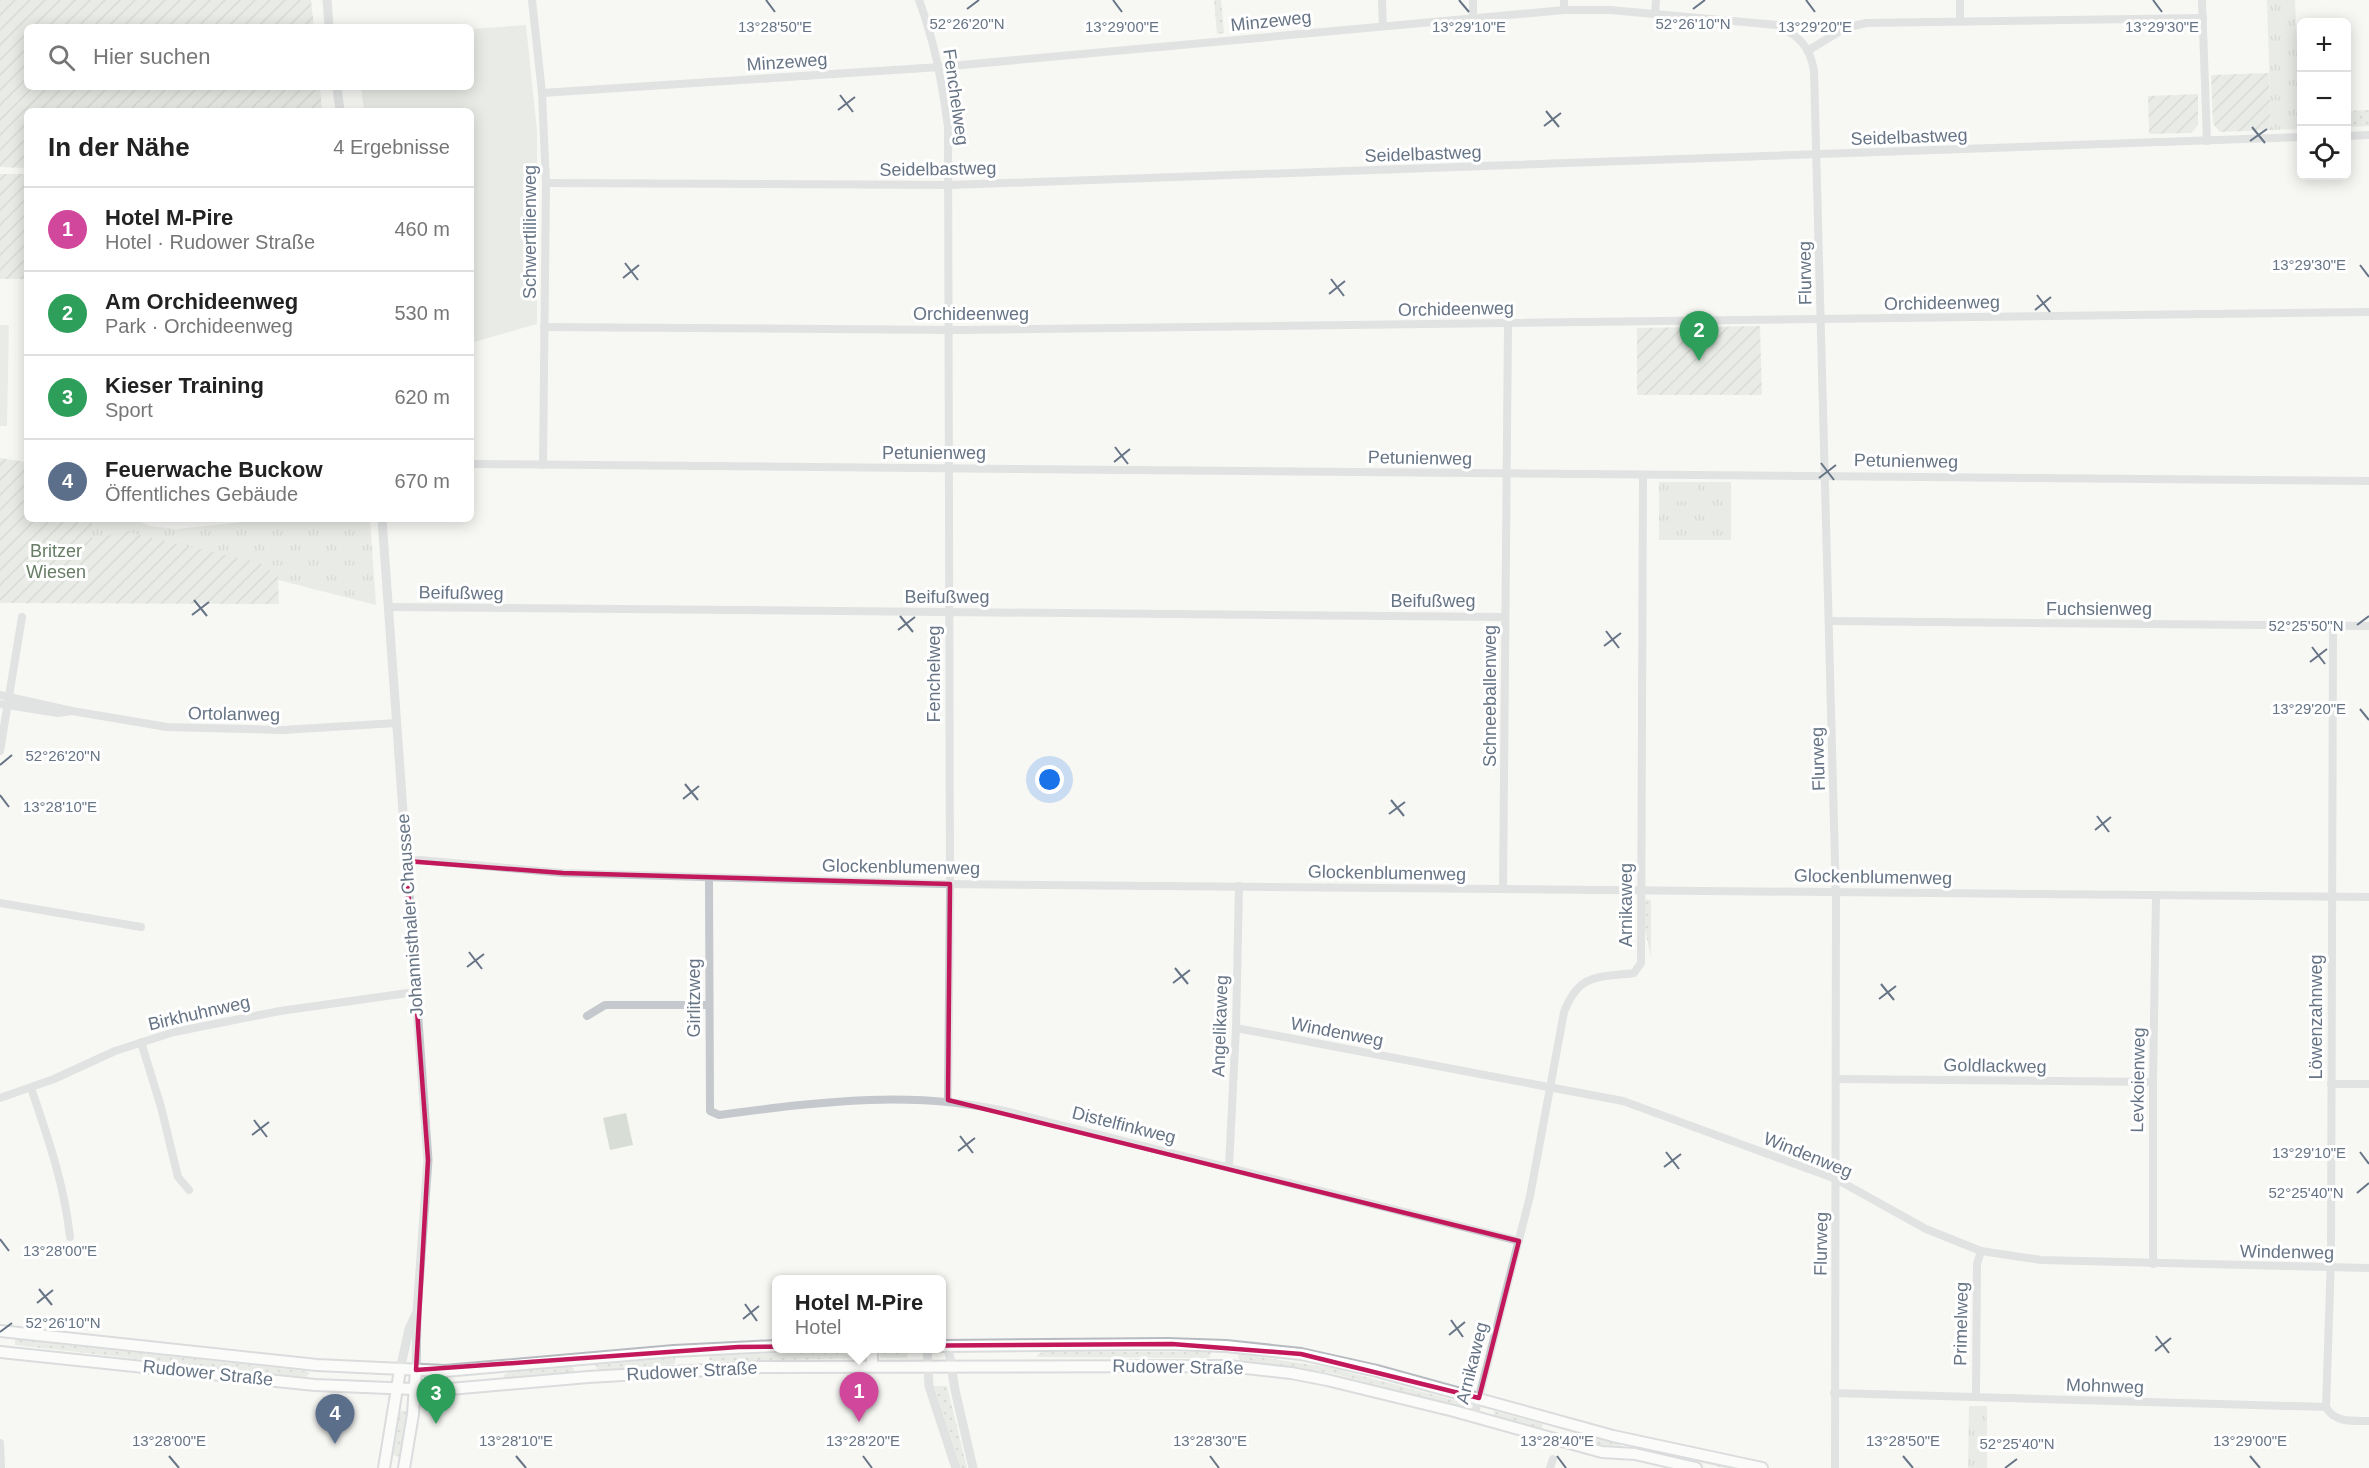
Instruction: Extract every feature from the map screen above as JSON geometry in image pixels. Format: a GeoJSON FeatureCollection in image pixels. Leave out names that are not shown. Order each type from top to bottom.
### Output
{"type":"FeatureCollection","features":[{"type":"Feature","properties":{"kind":"main road","name":"Rudower Straße"},"geometry":{"type":"LineString","coordinates":[[0,1331],[317,1365],[400,1370],[485,1368],[682,1350],[772,1346]]}},
{"type":"Feature","properties":{"kind":"main road","name":"Rudower Straße"},"geometry":{"type":"LineString","coordinates":[[946,1346],[1168,1344],[1230,1347],[1320,1358],[1479,1398],[1563,1423],[1762,1468]]}},
{"type":"Feature","properties":{"kind":"main road"},"geometry":{"type":"LineString","coordinates":[[1029,1366],[1030,1346]]}},
{"type":"Feature","properties":{"kind":"main road"},"geometry":{"type":"LineString","coordinates":[[1228,1366],[1230,1347]]}},
{"type":"Feature","properties":{"kind":"main road"},"geometry":{"type":"LineString","coordinates":[[682,1350],[683,1371]]}},
{"type":"Feature","properties":{"kind":"main road","name":"Rudower Straße"},"geometry":{"type":"LineString","coordinates":[[0,1352],[315,1385],[438,1390],[761,1367],[1228,1366],[1291,1373],[1327,1380],[1454,1411],[1558,1442],[1602,1452],[1635,1454],[1696,1468]]}},
{"type":"Feature","properties":{"kind":"main road"},"geometry":{"type":"LineString","coordinates":[[872,1353],[872,1366]]}},
{"type":"Feature","properties":{"kind":"main road"},"geometry":{"type":"LineString","coordinates":[[315,1385],[317,1365]]}},
{"type":"Feature","properties":{"kind":"main road","name":"Johannisthaler Chaussee"},"geometry":{"type":"LineString","coordinates":[[384,1468],[400,1370]]}},
{"type":"Feature","properties":{"kind":"main road","name":"Johannisthaler Chaussee"},"geometry":{"type":"LineString","coordinates":[[404,1468],[416,1370]]}},
{"type":"Feature","properties":{"kind":"street"},"geometry":{"type":"LineString","coordinates":[[327,0],[329,24]]}},
{"type":"Feature","properties":{"kind":"street","name":"Schwertlilienweg"},"geometry":{"type":"LineString","coordinates":[[532,0],[542,93],[546,183],[543,465]]}},
{"type":"Feature","properties":{"kind":"street","name":"Fenchelweg"},"geometry":{"type":"LineString","coordinates":[[919,0],[931,30],[940,67],[948,127],[950,185],[948,1100]]}},
{"type":"Feature","properties":{"kind":"street"},"geometry":{"type":"LineString","coordinates":[[1382,0],[1383,26]]}},
{"type":"Feature","properties":{"kind":"street"},"geometry":{"type":"LineString","coordinates":[[1473,0],[1473,17]]}},
{"type":"Feature","properties":{"kind":"street"},"geometry":{"type":"LineString","coordinates":[[1564,0],[1564,9]]}},
{"type":"Feature","properties":{"kind":"street"},"geometry":{"type":"LineString","coordinates":[[1655,14],[1656,0]]}},
{"type":"Feature","properties":{"kind":"street"},"geometry":{"type":"LineString","coordinates":[[1960,0],[1960,21]]}},
{"type":"Feature","properties":{"kind":"street"},"geometry":{"type":"LineString","coordinates":[[2202,0],[2207,141]]}},
{"type":"Feature","properties":{"kind":"street","name":"Minzeweg"},"geometry":{"type":"LineString","coordinates":[[542,93],[940,67],[1564,9],[1655,14],[1777,26],[1798,38],[1809,50]]}},
{"type":"Feature","properties":{"kind":"street"},"geometry":{"type":"LineString","coordinates":[[1809,50],[1845,28],[1860,23],[2203,18]]}},
{"type":"Feature","properties":{"kind":"street","name":"Flurweg"},"geometry":{"type":"LineString","coordinates":[[1809,50],[1814,71],[1817,155],[1836,892],[1835,1468]]}},
{"type":"Feature","properties":{"kind":"street"},"geometry":{"type":"LineString","coordinates":[[337,90],[340,108]]}},
{"type":"Feature","properties":{"kind":"street"},"geometry":{"type":"LineString","coordinates":[[2351,136],[2369,135]]}},
{"type":"Feature","properties":{"kind":"street","name":"Seidelbastweg"},"geometry":{"type":"LineString","coordinates":[[546,183],[950,185],[2297,137]]}},
{"type":"Feature","properties":{"kind":"street","name":"Orchideenweg"},"geometry":{"type":"LineString","coordinates":[[544,327],[949,330],[2369,312]]}},
{"type":"Feature","properties":{"kind":"street","name":"Schneeballenweg"},"geometry":{"type":"LineString","coordinates":[[1503,889],[1508,324]]}},
{"type":"Feature","properties":{"kind":"street","name":"Petunienweg"},"geometry":{"type":"LineString","coordinates":[[474,464],[2369,481]]}},
{"type":"Feature","properties":{"kind":"street","name":"Arnikaweg"},"geometry":{"type":"LineString","coordinates":[[1474,1417],[1534,1176],[1561,1024],[1571,996],[1583,984],[1596,977],[1634,973],[1640,967],[1643,476]]}},
{"type":"Feature","properties":{"kind":"street","name":"Johannisthaler Chaussee"},"geometry":{"type":"LineString","coordinates":[[382,522],[428,1161],[417,1312],[416,1370]]}},
{"type":"Feature","properties":{"kind":"street","name":"Beifußweg"},"geometry":{"type":"LineString","coordinates":[[388,607],[1505,617]]}},
{"type":"Feature","properties":{"kind":"street"},"geometry":{"type":"LineString","coordinates":[[0,751],[4,705],[9,696],[22,617]]}},
{"type":"Feature","properties":{"kind":"street","name":"Fuchsienweg"},"geometry":{"type":"LineString","coordinates":[[1829,621],[2369,626]]}},
{"type":"Feature","properties":{"kind":"street","name":"Löwenzahnweg"},"geometry":{"type":"LineString","coordinates":[[2326,1407],[2331,1268],[2333,626]]}},
{"type":"Feature","properties":{"kind":"street","name":"Ortolanweg"},"geometry":{"type":"LineString","coordinates":[[0,695],[72,711],[167,727],[244,731],[396,723]]}},
{"type":"Feature","properties":{"kind":"street","name":"Ortolanweg"},"geometry":{"type":"LineString","coordinates":[[4,705],[58,713],[72,711]]}},
{"type":"Feature","properties":{"kind":"street","name":"Glockenblumenweg"},"geometry":{"type":"LineString","coordinates":[[406,861],[420,860],[563,873],[950,884],[2369,897]]}},
{"type":"Feature","properties":{"kind":"street","name":"Girlitzweg"},"geometry":{"type":"LineString","coordinates":[[709,878],[710,1111],[716,1114]]}},
{"type":"Feature","properties":{"kind":"street","name":"Angelikaweg"},"geometry":{"type":"LineString","coordinates":[[1229,1167],[1236,1028],[1239,886]]}},
{"type":"Feature","properties":{"kind":"street","name":"Levkoienweg"},"geometry":{"type":"LineString","coordinates":[[2153,1264],[2156,896]]}},
{"type":"Feature","properties":{"kind":"street"},"geometry":{"type":"LineString","coordinates":[[0,903],[141,927]]}},
{"type":"Feature","properties":{"kind":"street","name":"Birkhuhnweg"},"geometry":{"type":"LineString","coordinates":[[0,1098],[31,1088],[141,1042],[211,1023],[415,992]]}},
{"type":"Feature","properties":{"kind":"street"},"geometry":{"type":"LineString","coordinates":[[587,1017],[605,1005],[709,1005]]}},
{"type":"Feature","properties":{"kind":"street","name":"Windenweg"},"geometry":{"type":"LineString","coordinates":[[1236,1028],[1623,1101],[1836,1179],[1926,1229],[1981,1251],[2041,1260],[2369,1268]]}},
{"type":"Feature","properties":{"kind":"street"},"geometry":{"type":"LineString","coordinates":[[141,1042],[161,1107],[178,1177],[189,1190]]}},
{"type":"Feature","properties":{"kind":"street","name":"Goldlackweg"},"geometry":{"type":"LineString","coordinates":[[1836,1080],[2153,1082]]}},
{"type":"Feature","properties":{"kind":"street"},"geometry":{"type":"LineString","coordinates":[[2331,1084],[2369,1084]]}},
{"type":"Feature","properties":{"kind":"street"},"geometry":{"type":"LineString","coordinates":[[31,1088],[58,1167],[70,1237]]}},
{"type":"Feature","properties":{"kind":"street","name":"Distelfinkweg"},"geometry":{"type":"LineString","coordinates":[[716,1114],[867,1099],[948,1100],[986,1106],[1519,1240]]}},
{"type":"Feature","properties":{"kind":"street","name":"Primelweg"},"geometry":{"type":"LineString","coordinates":[[1976,1397],[1977,1264],[1981,1251]]}},
{"type":"Feature","properties":{"kind":"street","name":"Johannisthaler Chaussee"},"geometry":{"type":"LineString","coordinates":[[400,1370],[409,1329],[417,1312]]}},
{"type":"Feature","properties":{"kind":"street"},"geometry":{"type":"LineString","coordinates":[[946,1349],[973,1468]]}},
{"type":"Feature","properties":{"kind":"street"},"geometry":{"type":"LineString","coordinates":[[927,1353],[929,1386],[956,1468]]}},
{"type":"Feature","properties":{"kind":"street","name":"Mohnweg"},"geometry":{"type":"LineString","coordinates":[[1834,1394],[2326,1407],[2329,1412],[2340,1419],[2369,1421]]}},
{"type":"Feature","properties":{"kind":"street"},"geometry":{"type":"LineString","coordinates":[[1558,1442],[1563,1423]]}},
{"type":"Feature","properties":{"kind":"street"},"geometry":{"type":"LineString","coordinates":[[0,1443],[1,1468]]}},
{"type":"Feature","properties":{"kind":"street"},"geometry":{"type":"LineString","coordinates":[[1550,1468],[1553,1459]]}},
{"type":"Feature","properties":{"kind":"highlighted area"},"geometry":{"type":"Polygon","coordinates":[[[406,861],[563,873],[950,884],[948,1100],[1519,1241],[1479,1398],[1301,1354],[1172,1344],[738,1347],[416,1370],[428,1160],[406,861]]]}},
{"type":"Feature","properties":{"kind":"green space"},"geometry":{"type":"Polygon","coordinates":[[[0,0],[311,0],[314,24],[24,24],[24,90],[320,90],[322,108],[24,108],[24,168],[0,167],[0,0]]]}},
{"type":"Feature","properties":{"kind":"green space"},"geometry":{"type":"Polygon","coordinates":[[[1214,0],[1221,0],[1224,33],[1217,34],[1214,0]]]}},
{"type":"Feature","properties":{"kind":"green space"},"geometry":{"type":"Polygon","coordinates":[[[2267,0],[2295,0],[2297,129],[2271,130],[2267,0]]]}},
{"type":"Feature","properties":{"kind":"green space"},"geometry":{"type":"Polygon","coordinates":[[[526,25],[537,131],[537,324],[474,342],[474,108],[364,108],[361,90],[474,90],[474,29],[526,25]]]}},
{"type":"Feature","properties":{"kind":"green space"},"geometry":{"type":"Polygon","coordinates":[[[2269,73],[2271,130],[2220,132],[2213,124],[2211,75],[2269,73]]]}},
{"type":"Feature","properties":{"kind":"green space"},"geometry":{"type":"Polygon","coordinates":[[[2198,94],[2198,125],[2191,133],[2149,134],[2148,96],[2198,94]]]}},
{"type":"Feature","properties":{"kind":"green space"},"geometry":{"type":"Polygon","coordinates":[[[2369,110],[2369,126],[2351,127],[2351,111],[2369,110]]]}},
{"type":"Feature","properties":{"kind":"green space"},"geometry":{"type":"Polygon","coordinates":[[[0,174],[24,174],[24,279],[0,279],[0,174]]]}},
{"type":"Feature","properties":{"kind":"green space"},"geometry":{"type":"Polygon","coordinates":[[[0,325],[9,325],[7,426],[0,426],[0,325]]]}},
{"type":"Feature","properties":{"kind":"green space"},"geometry":{"type":"Polygon","coordinates":[[[1760,326],[1762,395],[1637,395],[1637,328],[1760,326]]]}},
{"type":"Feature","properties":{"kind":"green space","name":"Britzer Wiesen"},"geometry":{"type":"Polygon","coordinates":[[[0,458],[24,462],[24,522],[92,522],[92,538],[127,532],[260,563],[278,576],[279,604],[0,603],[0,458]]]}},
{"type":"Feature","properties":{"kind":"green space"},"geometry":{"type":"Polygon","coordinates":[[[1659,482],[1731,482],[1731,540],[1659,540],[1659,482]]]}},
{"type":"Feature","properties":{"kind":"green space"},"geometry":{"type":"Polygon","coordinates":[[[1669,485],[1697,486],[1696,502],[1669,501],[1669,485]]]}},
{"type":"Feature","properties":{"kind":"green space"},"geometry":{"type":"Polygon","coordinates":[[[92,522],[141,522],[150,526],[176,529],[242,522],[370,522],[376,605],[278,580],[278,576],[92,538],[92,522]]]}},
{"type":"Feature","properties":{"kind":"green space"},"geometry":{"type":"Polygon","coordinates":[[[1646,899],[1651,900],[1651,957],[1645,930],[1644,903],[1646,899]]]}},
{"type":"Feature","properties":{"kind":"green space"},"geometry":{"type":"Polygon","coordinates":[[[626,1113],[633,1145],[610,1150],[603,1118],[626,1113]]]}},
{"type":"Feature","properties":{"kind":"green space"},"geometry":{"type":"Polygon","coordinates":[[[15,1339],[310,1373],[306,1377],[271,1374],[15,1345],[15,1339]]]}},
{"type":"Feature","properties":{"kind":"green space"},"geometry":{"type":"Polygon","coordinates":[[[1043,1352],[1211,1352],[1209,1358],[1037,1357],[1043,1352]]]}},
{"type":"Feature","properties":{"kind":"green space"},"geometry":{"type":"Polygon","coordinates":[[[864,1353],[866,1355],[861,1358],[709,1362],[709,1355],[864,1353]]]}},
{"type":"Feature","properties":{"kind":"green space"},"geometry":{"type":"Polygon","coordinates":[[[880,1353],[908,1353],[907,1358],[881,1358],[880,1353]]]}},
{"type":"Feature","properties":{"kind":"green space"},"geometry":{"type":"Polygon","coordinates":[[[1240,1354],[1332,1368],[1465,1403],[1468,1407],[1331,1373],[1240,1360],[1238,1356],[1240,1354]]]}},
{"type":"Feature","properties":{"kind":"green space"},"geometry":{"type":"Polygon","coordinates":[[[675,1358],[675,1364],[598,1370],[595,1365],[675,1358]]]}},
{"type":"Feature","properties":{"kind":"green space"},"geometry":{"type":"Polygon","coordinates":[[[572,1366],[575,1372],[505,1378],[503,1376],[508,1372],[572,1366]]]}},
{"type":"Feature","properties":{"kind":"green space"},"geometry":{"type":"Polygon","coordinates":[[[934,1386],[947,1386],[967,1468],[961,1468],[934,1386]]]}},
{"type":"Feature","properties":{"kind":"green space"},"geometry":{"type":"Polygon","coordinates":[[[1969,1406],[1987,1406],[1987,1468],[1968,1468],[1969,1406]]]}},
{"type":"Feature","properties":{"kind":"green space"},"geometry":{"type":"Polygon","coordinates":[[[399,1411],[407,1411],[399,1457],[393,1455],[399,1411]]]}},
{"type":"Feature","properties":{"kind":"green space"},"geometry":{"type":"Polygon","coordinates":[[[1494,1411],[1543,1424],[1541,1430],[1493,1416],[1494,1411]]]}},
{"type":"Feature","properties":{"kind":"green space"},"geometry":{"type":"Polygon","coordinates":[[[1574,1433],[1621,1446],[1593,1444],[1573,1439],[1574,1433]]]}},
{"type":"Feature","properties":{"kind":"green space"},"geometry":{"type":"Polygon","coordinates":[[[1643,1445],[1742,1468],[1724,1468],[1643,1449],[1643,1445]]]}},
{"type":"Feature","properties":{"kind":"place","name":"Am Orchideenweg"},"geometry":{"type":"Point","coordinates":[1699,361]}},
{"type":"Feature","properties":{"kind":"place","name":"Hotel M-Pire"},"geometry":{"type":"Point","coordinates":[859,1422]}},
{"type":"Feature","properties":{"kind":"place","name":"Kieser Training"},"geometry":{"type":"Point","coordinates":[436,1424]}},
{"type":"Feature","properties":{"kind":"place","name":"Feuerwache Buckow"},"geometry":{"type":"Point","coordinates":[335,1444]}}]}
